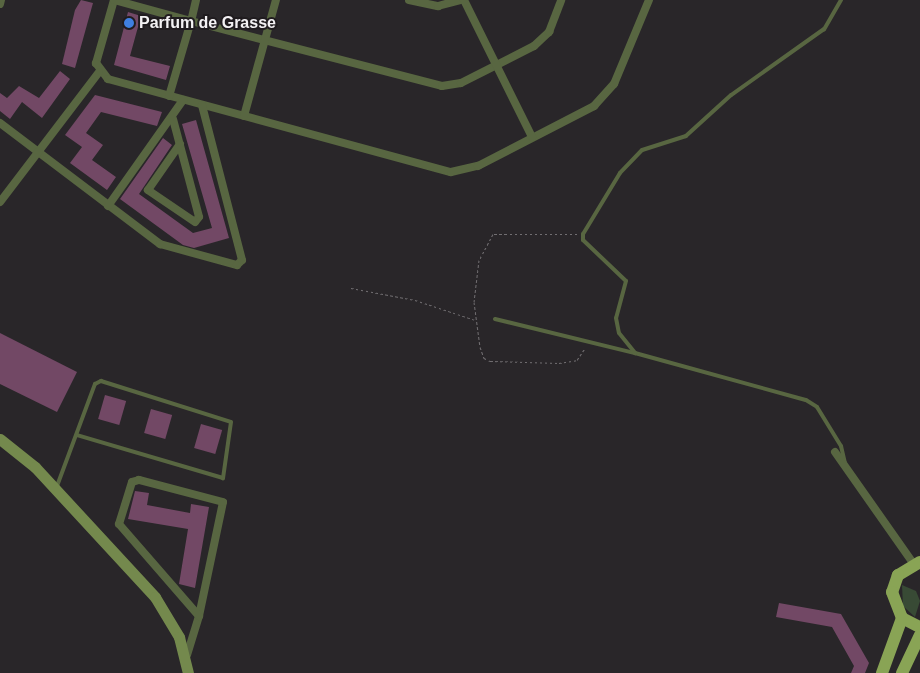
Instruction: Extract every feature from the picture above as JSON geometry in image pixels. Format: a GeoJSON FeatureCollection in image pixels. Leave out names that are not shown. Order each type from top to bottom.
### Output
{"type":"FeatureCollection","features":[{"type":"Feature","properties":{"kind":"main road"},"geometry":{"type":"LineString","coordinates":[[0,439],[56,488],[155,597],[170,617],[187,655],[188,673]]}},
{"type":"Feature","properties":{"kind":"main road"},"geometry":{"type":"LineString","coordinates":[[882,673],[902,618],[892,592],[898,575],[917,563]]}},
{"type":"Feature","properties":{"kind":"main road"},"geometry":{"type":"LineString","coordinates":[[902,618],[920,627]]}},
{"type":"Feature","properties":{"kind":"main road"},"geometry":{"type":"LineString","coordinates":[[902,673],[920,635]]}},
{"type":"Feature","properties":{"kind":"street"},"geometry":{"type":"LineString","coordinates":[[0,4],[1,0]]}},
{"type":"Feature","properties":{"kind":"street"},"geometry":{"type":"LineString","coordinates":[[562,0],[542,40],[461,83],[442,86],[114,0],[96,63],[99,72],[108,79],[451,172],[478,166],[594,106],[605,96],[621,69],[649,0]]}},
{"type":"Feature","properties":{"kind":"street"},"geometry":{"type":"LineString","coordinates":[[169,96],[196,0]]}},
{"type":"Feature","properties":{"kind":"street"},"geometry":{"type":"LineString","coordinates":[[244,116],[276,0]]}},
{"type":"Feature","properties":{"kind":"street"},"geometry":{"type":"LineString","coordinates":[[409,0],[438,6],[460,0]]}},
{"type":"Feature","properties":{"kind":"street"},"geometry":{"type":"LineString","coordinates":[[464,0],[498,64],[532,137]]}},
{"type":"Feature","properties":{"kind":"street"},"geometry":{"type":"LineString","coordinates":[[0,202],[99,72]]}},
{"type":"Feature","properties":{"kind":"street"},"geometry":{"type":"LineString","coordinates":[[108,206],[173,119],[183,100]]}},
{"type":"Feature","properties":{"kind":"street"},"geometry":{"type":"LineString","coordinates":[[0,123],[160,244],[241,263],[202,105]]}},
{"type":"Feature","properties":{"kind":"street"},"geometry":{"type":"LineString","coordinates":[[173,119],[180,144],[199,217],[195,222],[148,190],[180,144]]}},
{"type":"Feature","properties":{"kind":"street"},"geometry":{"type":"LineString","coordinates":[[835,452],[917,563]]}},
{"type":"Feature","properties":{"kind":"street"},"geometry":{"type":"LineString","coordinates":[[187,655],[199,616],[223,502],[139,480],[132,482],[119,524],[199,616]]}},
{"type":"Feature","properties":{"kind":"lane"},"geometry":{"type":"LineString","coordinates":[[635,353],[619,333],[616,318],[626,281],[583,240],[583,234],[620,173],[642,150],[686,136],[731,95],[824,29],[841,0]]}},
{"type":"Feature","properties":{"kind":"lane"},"geometry":{"type":"LineString","coordinates":[[495,319],[588,344],[635,353],[806,400],[817,407],[841,446],[847,469]]}},
{"type":"Feature","properties":{"kind":"lane"},"geometry":{"type":"LineString","coordinates":[[56,488],[95,384],[101,381],[231,422],[223,478],[77,435]]}},
{"type":"Feature","properties":{"kind":"path"},"geometry":{"type":"LineString","coordinates":[[583,234],[493,234],[480,260],[476,320],[484,358],[490,361],[577,360],[588,344]]}},
{"type":"Feature","properties":{"kind":"path"},"geometry":{"type":"LineString","coordinates":[[351,288],[415,300],[476,320]]}},
{"type":"Feature","properties":{"kind":"green space"},"geometry":{"type":"Polygon","coordinates":[[[902,585],[916,591],[920,601],[915,617],[903,606],[902,585]]]}},
{"type":"Feature","properties":{"kind":"building"},"geometry":{"type":"Polygon","coordinates":[[[81,0],[93,3],[75,68],[62,64],[75,10],[81,0]]]}},
{"type":"Feature","properties":{"kind":"building"},"geometry":{"type":"Polygon","coordinates":[[[128,12],[141,16],[130,56],[170,66],[166,80],[114,65],[128,12]]]}},
{"type":"Feature","properties":{"kind":"building"},"geometry":{"type":"Polygon","coordinates":[[[60,71],[70,79],[42,118],[22,102],[10,119],[0,111],[0,93],[7,98],[19,86],[39,98],[60,71]]]}},
{"type":"Feature","properties":{"kind":"building"},"geometry":{"type":"Polygon","coordinates":[[[95,95],[162,112],[157,126],[101,112],[86,133],[103,145],[92,160],[116,177],[107,190],[70,163],[82,147],[65,135],[95,95]]]}},
{"type":"Feature","properties":{"kind":"building"},"geometry":{"type":"Polygon","coordinates":[[[196,120],[229,238],[194,248],[183,245],[120,199],[163,138],[172,145],[139,194],[193,233],[212,228],[182,124],[196,120]]]}},
{"type":"Feature","properties":{"kind":"building"},"geometry":{"type":"Polygon","coordinates":[[[0,333],[77,372],[57,412],[0,384],[0,333]]]}},
{"type":"Feature","properties":{"kind":"building"},"geometry":{"type":"Polygon","coordinates":[[[105,395],[126,401],[119,425],[98,419],[105,395]]]}},
{"type":"Feature","properties":{"kind":"building"},"geometry":{"type":"Polygon","coordinates":[[[151,409],[172,415],[165,439],[144,433],[151,409]]]}},
{"type":"Feature","properties":{"kind":"building"},"geometry":{"type":"Polygon","coordinates":[[[201,424],[222,430],[215,454],[194,448],[201,424]]]}},
{"type":"Feature","properties":{"kind":"building"},"geometry":{"type":"Polygon","coordinates":[[[135,491],[149,493],[147,505],[190,513],[191,504],[209,507],[195,588],[179,584],[188,529],[128,519],[135,491]]]}},
{"type":"Feature","properties":{"kind":"building"},"geometry":{"type":"Polygon","coordinates":[[[779,603],[841,614],[869,663],[865,673],[851,673],[854,666],[832,627],[776,617],[779,603]]]}},
{"type":"Feature","properties":{"kind":"place","name":"Parfum de Grasse"},"geometry":{"type":"Point","coordinates":[129,23]}}]}
